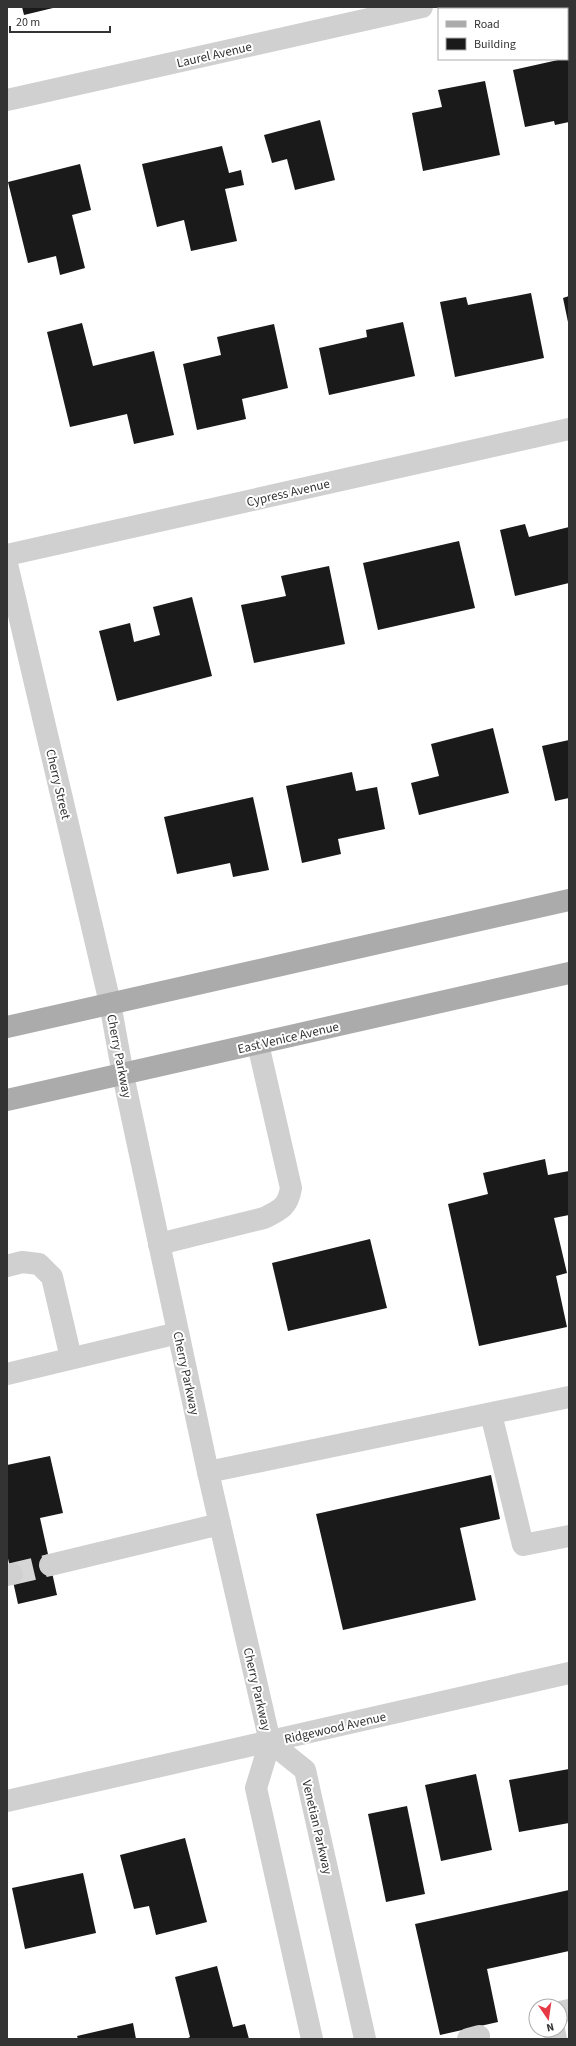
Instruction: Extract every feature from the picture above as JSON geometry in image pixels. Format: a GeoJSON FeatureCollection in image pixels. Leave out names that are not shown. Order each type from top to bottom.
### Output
{"type":"FeatureCollection","features":[{"type":"Feature","properties":{"kind":"main road"},"geometry":{"type":"LineString","coordinates":[[7,1027],[569,900]]}},
{"type":"Feature","properties":{"kind":"main road","name":"East Venice Avenue"},"geometry":{"type":"LineString","coordinates":[[7,1100],[569,973]]}},
{"type":"Feature","properties":{"kind":"street","name":"Laurel Avenue"},"geometry":{"type":"LineString","coordinates":[[7,100],[422,7]]}},
{"type":"Feature","properties":{"kind":"street","name":"Cypress Avenue"},"geometry":{"type":"LineString","coordinates":[[7,555],[569,429]]}},
{"type":"Feature","properties":{"kind":"street","name":"Cherry Street"},"geometry":{"type":"LineString","coordinates":[[7,564],[110,1003]]}},
{"type":"Feature","properties":{"kind":"street","name":"Cherry Parkway"},"geometry":{"type":"LineString","coordinates":[[110,1003],[123,1075],[208,1472],[270,1742]]}},
{"type":"Feature","properties":{"kind":"street"},"geometry":{"type":"LineString","coordinates":[[159,1244],[264,1218],[280,1210],[289,1200],[291,1188],[258,1044]]}},
{"type":"Feature","properties":{"kind":"street"},"geometry":{"type":"LineString","coordinates":[[7,1266],[22,1262],[39,1264],[52,1277],[71,1358]]}},
{"type":"Feature","properties":{"kind":"street"},"geometry":{"type":"LineString","coordinates":[[7,1374],[178,1333]]}},
{"type":"Feature","properties":{"kind":"street"},"geometry":{"type":"LineString","coordinates":[[208,1472],[569,1397]]}},
{"type":"Feature","properties":{"kind":"street"},"geometry":{"type":"LineString","coordinates":[[492,1414],[523,1545],[569,1536]]}},
{"type":"Feature","properties":{"kind":"street"},"geometry":{"type":"LineString","coordinates":[[50,1565],[220,1524]]}},
{"type":"Feature","properties":{"kind":"street","name":"Ridgewood Avenue"},"geometry":{"type":"LineString","coordinates":[[7,1801],[569,1673]]}},
{"type":"Feature","properties":{"kind":"street"},"geometry":{"type":"LineString","coordinates":[[270,1742],[256,1788],[312,2039]]}},
{"type":"Feature","properties":{"kind":"street","name":"Venetian Parkway"},"geometry":{"type":"LineString","coordinates":[[270,1742],[305,1770],[365,2039]]}},
{"type":"Feature","properties":{"kind":"building"},"geometry":{"type":"Polygon","coordinates":[[[22,7],[53,7],[53,8],[24,15],[22,7]]]}},
{"type":"Feature","properties":{"kind":"building"},"geometry":{"type":"Polygon","coordinates":[[[569,58],[569,122],[555,125],[554,121],[525,127],[513,70],[558,60],[568,60],[569,58]]]}},
{"type":"Feature","properties":{"kind":"building"},"geometry":{"type":"Polygon","coordinates":[[[485,81],[500,155],[423,171],[412,113],[442,107],[438,90],[485,81]]]}},
{"type":"Feature","properties":{"kind":"building"},"geometry":{"type":"Polygon","coordinates":[[[320,120],[335,180],[295,190],[287,159],[272,163],[264,135],[320,120]]]}},
{"type":"Feature","properties":{"kind":"building"},"geometry":{"type":"Polygon","coordinates":[[[222,146],[229,173],[241,170],[244,185],[225,189],[237,241],[191,251],[184,220],[157,227],[142,164],[222,146]]]}},
{"type":"Feature","properties":{"kind":"building"},"geometry":{"type":"Polygon","coordinates":[[[80,164],[91,210],[72,215],[85,268],[60,275],[56,256],[28,263],[8,182],[80,164]]]}},
{"type":"Feature","properties":{"kind":"building"},"geometry":{"type":"Polygon","coordinates":[[[531,293],[544,358],[455,377],[440,302],[466,297],[468,305],[531,293]]]}},
{"type":"Feature","properties":{"kind":"building"},"geometry":{"type":"Polygon","coordinates":[[[569,296],[569,322],[568,322],[563,298],[569,296]]]}},
{"type":"Feature","properties":{"kind":"building"},"geometry":{"type":"Polygon","coordinates":[[[403,322],[415,376],[329,395],[319,348],[367,337],[366,330],[403,322]]]}},
{"type":"Feature","properties":{"kind":"building"},"geometry":{"type":"Polygon","coordinates":[[[82,323],[93,366],[154,351],[174,435],[134,444],[127,414],[70,427],[47,332],[82,323]]]}},
{"type":"Feature","properties":{"kind":"building"},"geometry":{"type":"Polygon","coordinates":[[[274,324],[288,388],[242,399],[246,419],[197,430],[183,364],[221,355],[217,337],[274,324]]]}},
{"type":"Feature","properties":{"kind":"building"},"geometry":{"type":"Polygon","coordinates":[[[525,524],[529,537],[569,527],[569,583],[515,596],[500,530],[525,524]]]}},
{"type":"Feature","properties":{"kind":"building"},"geometry":{"type":"Polygon","coordinates":[[[459,541],[475,608],[378,630],[363,563],[459,541]]]}},
{"type":"Feature","properties":{"kind":"building"},"geometry":{"type":"Polygon","coordinates":[[[329,566],[345,644],[254,663],[241,605],[286,596],[281,576],[329,566]]]}},
{"type":"Feature","properties":{"kind":"building"},"geometry":{"type":"Polygon","coordinates":[[[192,597],[212,676],[117,701],[99,631],[130,623],[134,642],[160,635],[153,607],[192,597]]]}},
{"type":"Feature","properties":{"kind":"building"},"geometry":{"type":"Polygon","coordinates":[[[493,728],[509,793],[419,815],[411,783],[439,776],[431,744],[493,728]]]}},
{"type":"Feature","properties":{"kind":"building"},"geometry":{"type":"Polygon","coordinates":[[[569,740],[569,798],[555,801],[542,746],[569,740]]]}},
{"type":"Feature","properties":{"kind":"building"},"geometry":{"type":"Polygon","coordinates":[[[352,772],[356,791],[377,787],[385,829],[338,839],[341,854],[302,863],[286,786],[352,772]]]}},
{"type":"Feature","properties":{"kind":"building"},"geometry":{"type":"Polygon","coordinates":[[[253,797],[269,870],[233,877],[230,863],[177,874],[164,817],[253,797]]]}},
{"type":"Feature","properties":{"kind":"building"},"geometry":{"type":"Polygon","coordinates":[[[545,1159],[548,1175],[569,1171],[569,1215],[554,1218],[567,1273],[556,1276],[567,1327],[479,1346],[448,1204],[488,1194],[483,1173],[545,1159]]]}},
{"type":"Feature","properties":{"kind":"building"},"geometry":{"type":"Polygon","coordinates":[[[370,1239],[387,1308],[288,1331],[272,1263],[370,1239]]]}},
{"type":"Feature","properties":{"kind":"building"},"geometry":{"type":"Polygon","coordinates":[[[50,1456],[63,1513],[40,1518],[57,1595],[18,1604],[7,1554],[7,1465],[50,1456]]]}},
{"type":"Feature","properties":{"kind":"building"},"geometry":{"type":"Polygon","coordinates":[[[491,1475],[500,1519],[460,1528],[476,1600],[343,1630],[316,1514],[491,1475]]]}},
{"type":"Feature","properties":{"kind":"building"},"geometry":{"type":"Polygon","coordinates":[[[569,1769],[569,1823],[519,1832],[509,1780],[569,1769]]]}},
{"type":"Feature","properties":{"kind":"building"},"geometry":{"type":"Polygon","coordinates":[[[476,1774],[492,1850],[441,1861],[425,1785],[476,1774]]]}},
{"type":"Feature","properties":{"kind":"building"},"geometry":{"type":"Polygon","coordinates":[[[407,1806],[425,1894],[386,1902],[368,1814],[407,1806]]]}},
{"type":"Feature","properties":{"kind":"building"},"geometry":{"type":"Polygon","coordinates":[[[185,1838],[207,1922],[156,1935],[149,1906],[134,1909],[120,1855],[185,1838]]]}},
{"type":"Feature","properties":{"kind":"building"},"geometry":{"type":"Polygon","coordinates":[[[83,1873],[96,1933],[25,1949],[12,1888],[83,1873]]]}},
{"type":"Feature","properties":{"kind":"building"},"geometry":{"type":"Polygon","coordinates":[[[569,1890],[569,1951],[487,1969],[498,2022],[440,2035],[415,1924],[569,1890]]]}},
{"type":"Feature","properties":{"kind":"building"},"geometry":{"type":"Polygon","coordinates":[[[217,1966],[233,2027],[245,2024],[249,2039],[186,2039],[190,2037],[175,1977],[217,1966]]]}},
{"type":"Feature","properties":{"kind":"building"},"geometry":{"type":"Polygon","coordinates":[[[133,2023],[136,2039],[78,2039],[77,2036],[133,2023]]]}},
{"type":"Feature","properties":{"kind":"tunnel"},"geometry":{"type":"LineString","coordinates":[[12,1574],[50,1565]]}}]}
